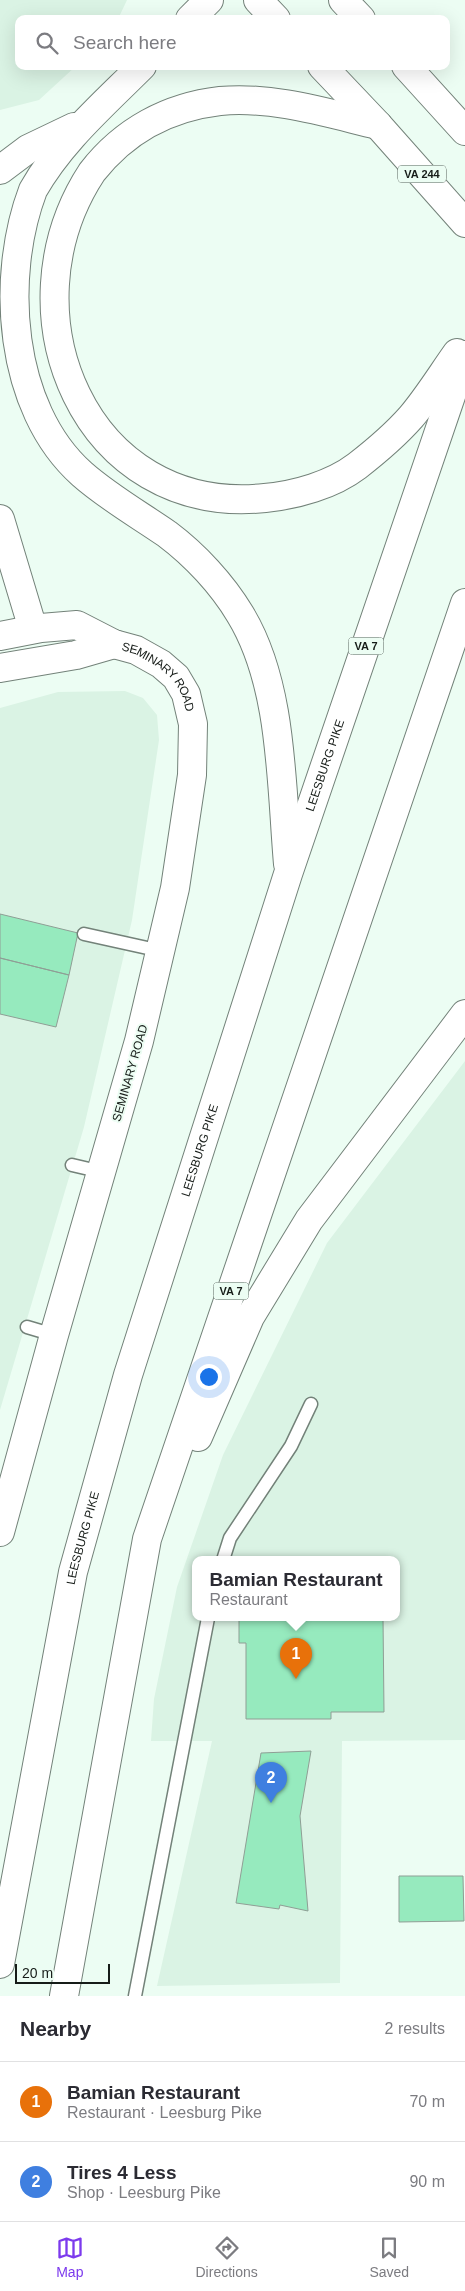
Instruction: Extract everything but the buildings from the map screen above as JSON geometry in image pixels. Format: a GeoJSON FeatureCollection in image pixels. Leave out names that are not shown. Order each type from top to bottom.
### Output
{"type":"FeatureCollection","features":[{"type":"Feature","properties":{"kind":"main road"},"geometry":{"type":"LineString","coordinates":[[194,15],[209,0]]}},
{"type":"Feature","properties":{"kind":"main road"},"geometry":{"type":"LineString","coordinates":[[258,0],[272,15]]}},
{"type":"Feature","properties":{"kind":"main road"},"geometry":{"type":"LineString","coordinates":[[343,0],[357,15]]}},
{"type":"Feature","properties":{"kind":"main road"},"geometry":{"type":"LineString","coordinates":[[138,70],[54,156],[32,191],[20,218],[10,259],[7,310],[13,354],[27,397],[46,429],[80,472],[115,501],[168,535],[201,564],[241,615],[260,656],[270,696],[279,748],[288,874]]}},
{"type":"Feature","properties":{"kind":"main road","name":"VA 244"},"geometry":{"type":"LineString","coordinates":[[326,70],[378,125],[465,223]]}},
{"type":"Feature","properties":{"kind":"main road"},"geometry":{"type":"LineString","coordinates":[[410,70],[465,131]]}},
{"type":"Feature","properties":{"kind":"main road"},"geometry":{"type":"LineString","coordinates":[[378,125],[312,110],[241,100],[200,104],[161,116],[133,131],[100,161],[79,189],[61,223],[49,259],[45,297],[47,327],[52,352],[67,388],[86,422],[113,451],[141,473],[174,489],[210,498],[243,500],[282,496],[320,486],[356,466],[411,417],[465,342]]}},
{"type":"Feature","properties":{"kind":"main road"},"geometry":{"type":"LineString","coordinates":[[0,170],[28,148],[85,123]]}},
{"type":"Feature","properties":{"kind":"main road","name":"LEESBURG PIKE"},"geometry":{"type":"LineString","coordinates":[[0,1964],[73,1572],[128,1375],[188,1193],[288,874],[465,355]]}},
{"type":"Feature","properties":{"kind":"main road"},"geometry":{"type":"LineString","coordinates":[[0,519],[33,629]]}},
{"type":"Feature","properties":{"kind":"main road","name":"VA 7"},"geometry":{"type":"LineString","coordinates":[[64,1996],[148,1539],[465,603]]}},
{"type":"Feature","properties":{"kind":"main road","name":"SEMINARY ROAD"},"geometry":{"type":"LineString","coordinates":[[0,636],[33,629],[77,625],[89,629],[114,644],[136,650],[161,664],[176,677],[186,694],[192,713],[192,775],[175,888],[140,1041],[54,1335],[0,1532]]}},
{"type":"Feature","properties":{"kind":"main road","name":"SEMINARY ROAD"},"geometry":{"type":"LineString","coordinates":[[0,668],[76,655],[114,644]]}},
{"type":"Feature","properties":{"kind":"main road"},"geometry":{"type":"LineString","coordinates":[[148,1539],[211,1410],[255,1309],[309,1220],[465,1014]]}},
{"type":"Feature","properties":{"kind":"lane"},"geometry":{"type":"LineString","coordinates":[[84,934],[161,951]]}},
{"type":"Feature","properties":{"kind":"lane"},"geometry":{"type":"LineString","coordinates":[[72,1165],[102,1172]]}},
{"type":"Feature","properties":{"kind":"lane"},"geometry":{"type":"LineString","coordinates":[[27,1327],[54,1335]]}},
{"type":"Feature","properties":{"kind":"lane"},"geometry":{"type":"LineString","coordinates":[[223,1556],[230,1538],[291,1446],[311,1404]]}},
{"type":"Feature","properties":{"kind":"lane"},"geometry":{"type":"LineString","coordinates":[[134,1996],[207,1621]]}},
{"type":"Feature","properties":{"kind":"shaded area"},"geometry":{"type":"Polygon","coordinates":[[[0,0],[127,0],[120,15],[15,15],[15,70],[72,70],[39,100],[0,110],[0,0]]]}},
{"type":"Feature","properties":{"kind":"shaded area"},"geometry":{"type":"Polygon","coordinates":[[[125,691],[143,698],[157,715],[159,740],[132,920],[84,1127],[0,1410],[0,708],[58,692],[125,691]]]}},
{"type":"Feature","properties":{"kind":"shaded area"},"geometry":{"type":"Polygon","coordinates":[[[465,1061],[465,1740],[342,1741],[340,1983],[157,1986],[212,1741],[151,1741],[154,1699],[177,1587],[223,1455],[327,1243],[465,1061]]]}},
{"type":"Feature","properties":{"kind":"place","name":"Bamian Restaurant"},"geometry":{"type":"Point","coordinates":[296,1679]}},
{"type":"Feature","properties":{"kind":"place","name":"Tires 4 Less"},"geometry":{"type":"Point","coordinates":[271,1803]}}]}
